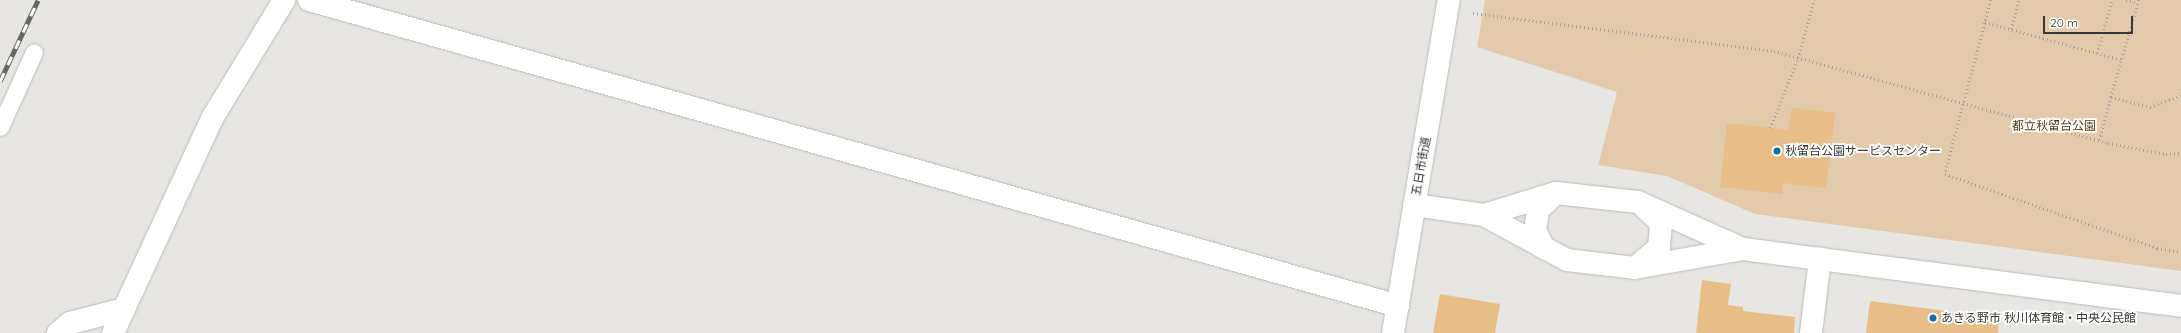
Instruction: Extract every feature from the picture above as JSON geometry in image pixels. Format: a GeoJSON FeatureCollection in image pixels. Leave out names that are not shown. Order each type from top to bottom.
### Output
{"type":"FeatureCollection","features":[{"type":"Feature","properties":{"kind":"street"},"geometry":{"type":"LineString","coordinates":[[113,333],[213,117],[284,0]]}},
{"type":"Feature","properties":{"kind":"street"},"geometry":{"type":"LineString","coordinates":[[309,0],[1398,306]]}},
{"type":"Feature","properties":{"kind":"street","name":"五日市街道"},"geometry":{"type":"LineString","coordinates":[[1393,333],[1448,3]]}},
{"type":"Feature","properties":{"kind":"street"},"geometry":{"type":"LineString","coordinates":[[1484,216],[1556,193],[1638,202],[1743,249],[2181,306]]}},
{"type":"Feature","properties":{"kind":"street"},"geometry":{"type":"LineString","coordinates":[[1544,248],[1535,230],[1538,210],[1556,193]]}},
{"type":"Feature","properties":{"kind":"street"},"geometry":{"type":"LineString","coordinates":[[1634,268],[1659,247],[1661,223],[1638,202]]}},
{"type":"Feature","properties":{"kind":"street"},"geometry":{"type":"LineString","coordinates":[[1414,205],[1484,216],[1567,260],[1634,268],[1743,249]]}},
{"type":"Feature","properties":{"kind":"street"},"geometry":{"type":"LineString","coordinates":[[1812,333],[1820,259]]}},
{"type":"Feature","properties":{"kind":"street"},"geometry":{"type":"LineString","coordinates":[[58,333],[70,323],[124,310]]}},
{"type":"Feature","properties":{"kind":"lane"},"geometry":{"type":"LineString","coordinates":[[0,127],[34,52]]}},
{"type":"Feature","properties":{"kind":"path"},"geometry":{"type":"LineString","coordinates":[[1770,128],[1798,58],[1814,0]]}},
{"type":"Feature","properties":{"kind":"path"},"geometry":{"type":"LineString","coordinates":[[1991,0],[1962,102],[1945,174],[2157,248],[2181,252]]}},
{"type":"Feature","properties":{"kind":"path"},"geometry":{"type":"LineString","coordinates":[[2011,29],[2019,0]]}},
{"type":"Feature","properties":{"kind":"path"},"geometry":{"type":"LineString","coordinates":[[2097,53],[2112,0]]}},
{"type":"Feature","properties":{"kind":"path"},"geometry":{"type":"LineString","coordinates":[[2099,140],[2139,2],[2126,0]]}},
{"type":"Feature","properties":{"kind":"path"},"geometry":{"type":"LineString","coordinates":[[1448,3],[1482,15],[1774,51],[2099,140],[2166,154],[2181,153]]}},
{"type":"Feature","properties":{"kind":"path"},"geometry":{"type":"LineString","coordinates":[[1985,22],[2122,60]]}},
{"type":"Feature","properties":{"kind":"path"},"geometry":{"type":"LineString","coordinates":[[2111,98],[2150,107],[2181,96]]}},
{"type":"Feature","properties":{"kind":"green space","name":"都立秋留台公園"},"geometry":{"type":"Polygon","coordinates":[[[1485,0],[2181,0],[2181,271],[1755,214],[1667,176],[1598,165],[1617,92],[1477,47],[1485,0]]]}},
{"type":"Feature","properties":{"kind":"building","name":"秋留台公園サービスセンター"},"geometry":{"type":"Polygon","coordinates":[[[1792,108],[1835,113],[1826,188],[1783,183],[1782,194],[1720,187],[1727,123],[1789,130],[1792,108]]]}},
{"type":"Feature","properties":{"kind":"building"},"geometry":{"type":"Polygon","coordinates":[[[1702,280],[1731,284],[1728,305],[1743,307],[1743,311],[1795,317],[1794,333],[1696,333],[1702,280]]]}},
{"type":"Feature","properties":{"kind":"building"},"geometry":{"type":"Polygon","coordinates":[[[1440,294],[1500,304],[1495,333],[1433,333],[1440,294]]]}},
{"type":"Feature","properties":{"kind":"building","name":"あきる野市 秋川体育館・中央公民館"},"geometry":{"type":"Polygon","coordinates":[[[1870,301],[1999,318],[1998,333],[1866,333],[1870,301]]]}},
{"type":"Feature","properties":{"kind":"railway"},"geometry":{"type":"LineString","coordinates":[[0,81],[38,0]]}},
{"type":"Feature","properties":{"kind":"place","name":"秋留台公園サービスセンター"},"geometry":{"type":"Point","coordinates":[1777,151]}},
{"type":"Feature","properties":{"kind":"place","name":"あきる野市 秋川体育館・中央公民館"},"geometry":{"type":"Point","coordinates":[1933,318]}}]}
